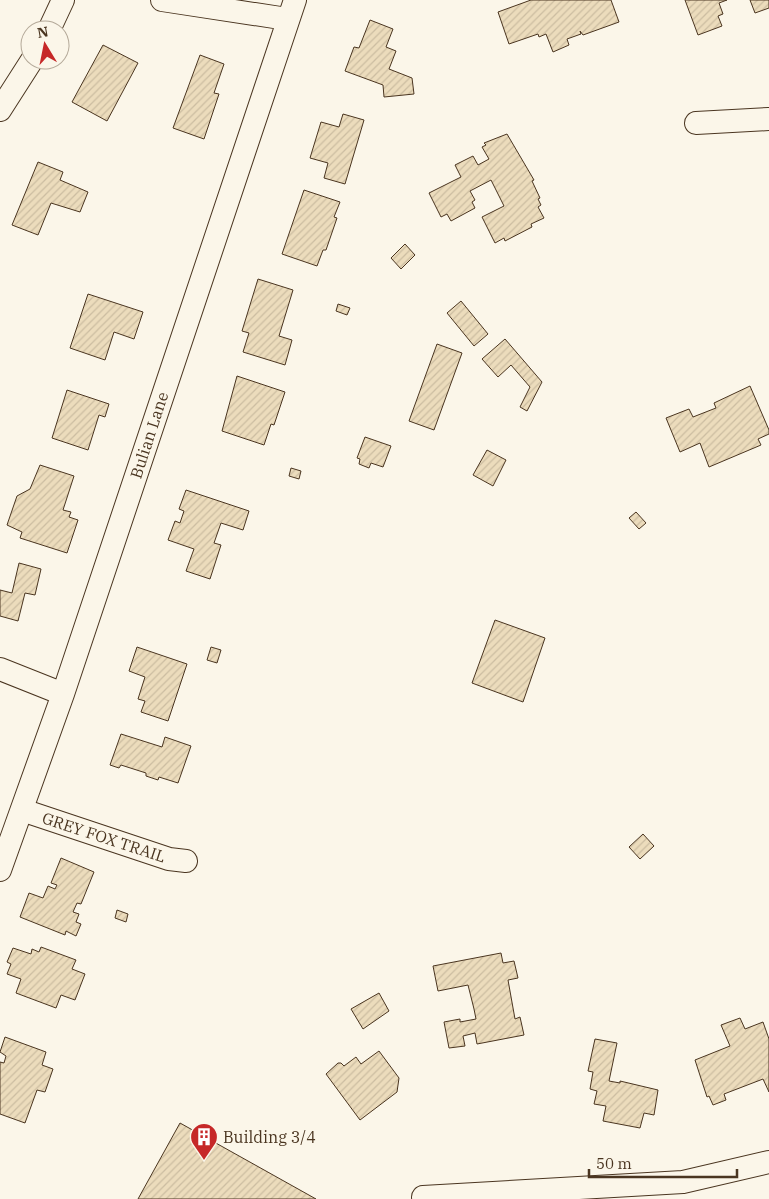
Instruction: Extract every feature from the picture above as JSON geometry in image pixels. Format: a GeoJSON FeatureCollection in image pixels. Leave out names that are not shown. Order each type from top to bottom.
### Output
{"type":"FeatureCollection","features":[{"type":"Feature","properties":{"kind":"street"},"geometry":{"type":"LineString","coordinates":[[54,20],[63,0]]}},
{"type":"Feature","properties":{"kind":"street"},"geometry":{"type":"LineString","coordinates":[[162,0],[291,9]]}},
{"type":"Feature","properties":{"kind":"street","name":"Bulian Lane"},"geometry":{"type":"LineString","coordinates":[[0,870],[63,694],[291,9]]}},
{"type":"Feature","properties":{"kind":"street"},"geometry":{"type":"LineString","coordinates":[[0,110],[26,70]]}},
{"type":"Feature","properties":{"kind":"street"},"geometry":{"type":"LineString","coordinates":[[696,123],[769,119]]}},
{"type":"Feature","properties":{"kind":"street"},"geometry":{"type":"LineString","coordinates":[[0,670],[63,694]]}},
{"type":"Feature","properties":{"kind":"street","name":"GREY FOX TRAIL"},"geometry":{"type":"LineString","coordinates":[[22,810],[169,859],[186,861]]}},
{"type":"Feature","properties":{"kind":"street"},"geometry":{"type":"LineString","coordinates":[[424,1197],[683,1182],[769,1162]]}},
{"type":"Feature","properties":{"kind":"building"},"geometry":{"type":"Polygon","coordinates":[[[531,0],[611,0],[619,22],[583,35],[580,31],[581,34],[567,39],[569,45],[553,52],[546,34],[539,37],[538,34],[509,44],[498,12],[531,0]]]}},
{"type":"Feature","properties":{"kind":"building"},"geometry":{"type":"Polygon","coordinates":[[[685,0],[727,0],[719,3],[723,14],[718,16],[722,26],[698,35],[685,0]]]}},
{"type":"Feature","properties":{"kind":"building"},"geometry":{"type":"Polygon","coordinates":[[[750,0],[769,0],[769,8],[755,13],[750,0]]]}},
{"type":"Feature","properties":{"kind":"building"},"geometry":{"type":"Polygon","coordinates":[[[370,20],[393,29],[386,47],[396,51],[389,69],[412,78],[414,94],[384,97],[383,85],[345,71],[354,47],[359,48],[370,20]]]}},
{"type":"Feature","properties":{"kind":"building"},"geometry":{"type":"Polygon","coordinates":[[[103,45],[138,63],[107,121],[72,102],[103,45]]]}},
{"type":"Feature","properties":{"kind":"building"},"geometry":{"type":"Polygon","coordinates":[[[200,55],[224,64],[214,93],[219,94],[204,139],[173,128],[200,55]]]}},
{"type":"Feature","properties":{"kind":"building"},"geometry":{"type":"Polygon","coordinates":[[[343,114],[364,120],[345,184],[324,178],[328,163],[310,158],[321,122],[339,127],[343,114]]]}},
{"type":"Feature","properties":{"kind":"building"},"geometry":{"type":"Polygon","coordinates":[[[507,134],[534,180],[532,181],[540,198],[538,199],[541,205],[538,207],[544,218],[531,224],[532,227],[505,241],[504,238],[495,243],[482,217],[504,206],[491,180],[470,191],[475,200],[472,202],[475,208],[451,221],[447,214],[441,217],[429,193],[461,177],[455,165],[473,156],[478,165],[489,159],[482,147],[486,145],[484,143],[507,134]]]}},
{"type":"Feature","properties":{"kind":"building"},"geometry":{"type":"Polygon","coordinates":[[[38,162],[63,172],[60,180],[88,192],[80,212],[51,203],[38,235],[12,225],[38,162]]]}},
{"type":"Feature","properties":{"kind":"building"},"geometry":{"type":"Polygon","coordinates":[[[304,190],[340,202],[334,217],[337,218],[326,250],[323,250],[317,266],[282,254],[304,190]]]}},
{"type":"Feature","properties":{"kind":"building"},"geometry":{"type":"Polygon","coordinates":[[[405,244],[415,255],[401,269],[391,258],[405,244]]]}},
{"type":"Feature","properties":{"kind":"building"},"geometry":{"type":"Polygon","coordinates":[[[258,279],[293,290],[279,336],[292,340],[285,365],[243,352],[249,333],[242,331],[258,279]]]}},
{"type":"Feature","properties":{"kind":"building"},"geometry":{"type":"Polygon","coordinates":[[[88,294],[143,312],[134,339],[114,332],[105,360],[70,348],[88,294]]]}},
{"type":"Feature","properties":{"kind":"building"},"geometry":{"type":"Polygon","coordinates":[[[461,301],[488,334],[474,346],[447,313],[461,301]]]}},
{"type":"Feature","properties":{"kind":"building"},"geometry":{"type":"Polygon","coordinates":[[[338,304],[350,308],[347,315],[336,311],[338,304]]]}},
{"type":"Feature","properties":{"kind":"building"},"geometry":{"type":"Polygon","coordinates":[[[505,339],[542,382],[527,411],[520,407],[530,387],[511,365],[498,377],[482,359],[505,339]]]}},
{"type":"Feature","properties":{"kind":"building"},"geometry":{"type":"Polygon","coordinates":[[[437,344],[462,353],[434,430],[409,421],[437,344]]]}},
{"type":"Feature","properties":{"kind":"building"},"geometry":{"type":"Polygon","coordinates":[[[237,376],[285,392],[274,425],[271,424],[264,445],[222,431],[237,376]]]}},
{"type":"Feature","properties":{"kind":"building"},"geometry":{"type":"Polygon","coordinates":[[[750,386],[769,430],[769,434],[758,439],[761,445],[709,467],[700,443],[680,452],[666,418],[689,409],[693,417],[716,408],[714,403],[750,386]]]}},
{"type":"Feature","properties":{"kind":"building"},"geometry":{"type":"Polygon","coordinates":[[[67,390],[109,404],[105,417],[99,415],[88,450],[52,438],[67,390]]]}},
{"type":"Feature","properties":{"kind":"building"},"geometry":{"type":"Polygon","coordinates":[[[365,437],[391,446],[383,467],[371,463],[369,468],[359,464],[360,459],[357,458],[365,437]]]}},
{"type":"Feature","properties":{"kind":"building"},"geometry":{"type":"Polygon","coordinates":[[[487,450],[506,460],[493,486],[473,475],[487,450]]]}},
{"type":"Feature","properties":{"kind":"building"},"geometry":{"type":"Polygon","coordinates":[[[40,465],[74,476],[63,510],[71,512],[69,517],[78,520],[67,553],[20,538],[22,532],[7,525],[17,496],[30,489],[40,465]]]}},
{"type":"Feature","properties":{"kind":"building"},"geometry":{"type":"Polygon","coordinates":[[[291,468],[301,471],[299,479],[289,476],[291,468]]]}},
{"type":"Feature","properties":{"kind":"building"},"geometry":{"type":"Polygon","coordinates":[[[186,490],[249,511],[243,530],[221,523],[214,543],[221,545],[210,579],[186,571],[194,549],[168,540],[175,521],[180,523],[184,511],[179,509],[186,490]]]}},
{"type":"Feature","properties":{"kind":"building"},"geometry":{"type":"Polygon","coordinates":[[[636,512],[646,523],[639,529],[629,518],[636,512]]]}},
{"type":"Feature","properties":{"kind":"building"},"geometry":{"type":"Polygon","coordinates":[[[19,563],[41,569],[35,595],[25,593],[18,621],[0,616],[0,590],[12,593],[19,563]]]}},
{"type":"Feature","properties":{"kind":"building"},"geometry":{"type":"Polygon","coordinates":[[[495,620],[545,638],[523,702],[472,683],[495,620]]]}},
{"type":"Feature","properties":{"kind":"building"},"geometry":{"type":"Polygon","coordinates":[[[137,647],[187,664],[168,721],[141,712],[145,701],[138,699],[145,677],[129,671],[137,647]]]}},
{"type":"Feature","properties":{"kind":"building"},"geometry":{"type":"Polygon","coordinates":[[[211,647],[221,650],[217,663],[207,660],[211,647]]]}},
{"type":"Feature","properties":{"kind":"building"},"geometry":{"type":"Polygon","coordinates":[[[121,734],[162,747],[165,737],[191,746],[178,783],[159,777],[158,780],[146,776],[146,773],[121,765],[119,768],[110,765],[121,734]]]}},
{"type":"Feature","properties":{"kind":"building"},"geometry":{"type":"Polygon","coordinates":[[[643,834],[654,846],[640,859],[629,847],[643,834]]]}},
{"type":"Feature","properties":{"kind":"building"},"geometry":{"type":"Polygon","coordinates":[[[61,858],[94,872],[81,904],[77,903],[73,912],[79,914],[76,922],[81,924],[76,936],[66,931],[65,935],[20,917],[29,893],[43,898],[48,886],[55,889],[57,885],[51,883],[61,858]]]}},
{"type":"Feature","properties":{"kind":"building"},"geometry":{"type":"Polygon","coordinates":[[[117,910],[128,914],[126,922],[115,918],[117,910]]]}},
{"type":"Feature","properties":{"kind":"building"},"geometry":{"type":"Polygon","coordinates":[[[41,947],[76,960],[72,969],[85,974],[75,1000],[61,995],[56,1008],[16,993],[21,979],[7,974],[11,964],[7,962],[13,948],[31,954],[32,949],[39,952],[41,947]]]}},
{"type":"Feature","properties":{"kind":"building"},"geometry":{"type":"Polygon","coordinates":[[[501,953],[503,963],[514,961],[518,978],[508,980],[515,1019],[520,1017],[524,1035],[477,1044],[475,1033],[463,1036],[465,1046],[449,1048],[444,1022],[476,1019],[468,985],[438,991],[433,966],[501,953]]]}},
{"type":"Feature","properties":{"kind":"building"},"geometry":{"type":"Polygon","coordinates":[[[379,993],[389,1011],[363,1029],[351,1009],[379,993]]]}},
{"type":"Feature","properties":{"kind":"building"},"geometry":{"type":"Polygon","coordinates":[[[740,1018],[745,1029],[763,1022],[769,1039],[769,1092],[763,1079],[724,1094],[726,1100],[713,1105],[709,1096],[707,1097],[695,1060],[730,1046],[721,1025],[740,1018]]]}},
{"type":"Feature","properties":{"kind":"building"},"geometry":{"type":"Polygon","coordinates":[[[5,1037],[46,1052],[42,1065],[53,1069],[45,1092],[37,1090],[25,1123],[0,1114],[0,1062],[4,1063],[6,1056],[0,1052],[5,1037]]]}},
{"type":"Feature","properties":{"kind":"building"},"geometry":{"type":"Polygon","coordinates":[[[595,1039],[617,1043],[609,1081],[620,1083],[620,1081],[658,1090],[654,1115],[644,1113],[640,1128],[603,1121],[606,1106],[594,1104],[597,1091],[590,1089],[593,1072],[588,1071],[595,1039]]]}},
{"type":"Feature","properties":{"kind":"building"},"geometry":{"type":"Polygon","coordinates":[[[379,1051],[399,1078],[397,1092],[360,1120],[326,1074],[338,1063],[344,1066],[356,1057],[361,1064],[379,1051]]]}},
{"type":"Feature","properties":{"kind":"building","name":"Building 3/4"},"geometry":{"type":"Polygon","coordinates":[[[180,1123],[316,1199],[138,1199],[180,1123]]]}},
{"type":"Feature","properties":{"kind":"place","name":"Building 3/4"},"geometry":{"type":"Point","coordinates":[204,1161]}}]}
